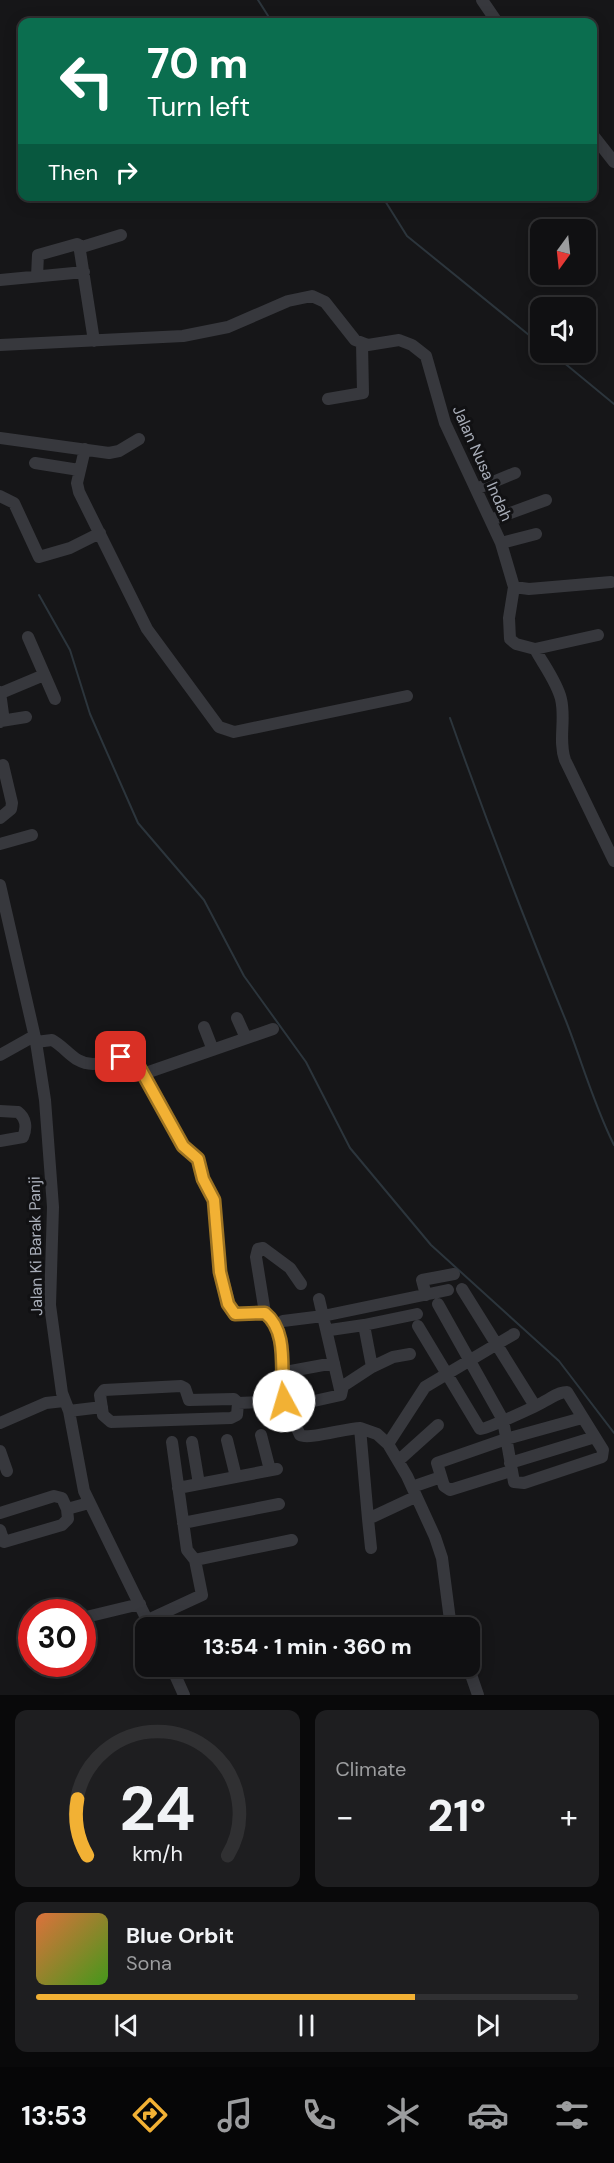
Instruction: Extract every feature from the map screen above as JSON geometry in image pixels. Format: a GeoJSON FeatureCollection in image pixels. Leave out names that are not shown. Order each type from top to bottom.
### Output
{"type":"FeatureCollection","features":[{"type":"Feature","properties":{"kind":"street"},"geometry":{"type":"LineString","coordinates":[[482,0],[494,18]]}},
{"type":"Feature","properties":{"kind":"street"},"geometry":{"type":"LineString","coordinates":[[597,140],[614,162]]}},
{"type":"Feature","properties":{"kind":"street"},"geometry":{"type":"LineString","coordinates":[[37,276],[38,255],[77,244],[82,247],[121,235]]}},
{"type":"Feature","properties":{"kind":"street"},"geometry":{"type":"LineString","coordinates":[[82,247],[80,251],[94,341]]}},
{"type":"Feature","properties":{"kind":"street"},"geometry":{"type":"LineString","coordinates":[[0,280],[84,272]]}},
{"type":"Feature","properties":{"kind":"street"},"geometry":{"type":"LineString","coordinates":[[0,345],[183,336],[228,327],[288,301],[312,296],[326,302],[347,333],[362,343],[363,393],[328,399]]}},
{"type":"Feature","properties":{"kind":"street","name":"Jalan Nusa Indah"},"geometry":{"type":"LineString","coordinates":[[362,343],[377,345],[399,340],[406,341],[426,357],[444,423],[501,543],[514,587],[508,618],[510,639],[516,644],[535,649]]}},
{"type":"Feature","properties":{"kind":"street"},"geometry":{"type":"LineString","coordinates":[[0,438],[114,452],[139,439]]}},
{"type":"Feature","properties":{"kind":"street"},"geometry":{"type":"LineString","coordinates":[[85,449],[77,487],[147,628],[219,727],[234,732],[407,696]]}},
{"type":"Feature","properties":{"kind":"street"},"geometry":{"type":"LineString","coordinates":[[34,463],[79,470]]}},
{"type":"Feature","properties":{"kind":"street"},"geometry":{"type":"LineString","coordinates":[[476,489],[515,473]]}},
{"type":"Feature","properties":{"kind":"street"},"geometry":{"type":"LineString","coordinates":[[0,496],[14,503],[39,556],[70,548],[100,534]]}},
{"type":"Feature","properties":{"kind":"street"},"geometry":{"type":"LineString","coordinates":[[491,520],[546,500]]}},
{"type":"Feature","properties":{"kind":"street"},"geometry":{"type":"LineString","coordinates":[[501,543],[536,534]]}},
{"type":"Feature","properties":{"kind":"street"},"geometry":{"type":"LineString","coordinates":[[514,587],[529,589],[611,582]]}},
{"type":"Feature","properties":{"kind":"street"},"geometry":{"type":"LineString","coordinates":[[598,634],[535,649],[561,701],[561,738],[565,760],[614,861]]}},
{"type":"Feature","properties":{"kind":"street"},"geometry":{"type":"LineString","coordinates":[[28,637],[55,699]]}},
{"type":"Feature","properties":{"kind":"street"},"geometry":{"type":"LineString","coordinates":[[26,717],[1,722],[3,714],[0,693],[44,675]]}},
{"type":"Feature","properties":{"kind":"street"},"geometry":{"type":"LineString","coordinates":[[0,818],[11,809],[12,804],[3,765]]}},
{"type":"Feature","properties":{"kind":"street"},"geometry":{"type":"LineString","coordinates":[[0,844],[32,835]]}},
{"type":"Feature","properties":{"kind":"street","name":"Jalan Ki Barak Panji"},"geometry":{"type":"LineString","coordinates":[[0,885],[35,1039],[47,1119],[53,1207],[50,1305],[59,1381],[67,1406],[81,1484],[146,1617]]}},
{"type":"Feature","properties":{"kind":"street"},"geometry":{"type":"LineString","coordinates":[[237,1018],[246,1038]]}},
{"type":"Feature","properties":{"kind":"street"},"geometry":{"type":"LineString","coordinates":[[204,1027],[213,1050]]}},
{"type":"Feature","properties":{"kind":"street"},"geometry":{"type":"LineString","coordinates":[[143,1074],[273,1029]]}},
{"type":"Feature","properties":{"kind":"street"},"geometry":{"type":"LineString","coordinates":[[0,1055],[35,1039],[52,1040],[80,1061],[87,1063],[131,1057],[183,1146],[198,1159],[203,1179],[214,1200],[219,1264],[231,1310],[241,1315],[265,1313]]}},
{"type":"Feature","properties":{"kind":"street"},"geometry":{"type":"LineString","coordinates":[[0,1111],[18,1112],[25,1120],[23,1137],[0,1141]]}},
{"type":"Feature","properties":{"kind":"street"},"geometry":{"type":"LineString","coordinates":[[25,1120],[47,1119]]}},
{"type":"Feature","properties":{"kind":"street"},"geometry":{"type":"LineString","coordinates":[[301,1284],[283,1260],[263,1248],[258,1249],[256,1257],[265,1313],[273,1321],[280,1338],[280,1373],[285,1404],[303,1438],[360,1428],[377,1434],[388,1444],[414,1492],[438,1545],[449,1617]]}},
{"type":"Feature","properties":{"kind":"street"},"geometry":{"type":"LineString","coordinates":[[426,1295],[422,1280],[454,1274]]}},
{"type":"Feature","properties":{"kind":"street"},"geometry":{"type":"LineString","coordinates":[[462,1289],[535,1406]]}},
{"type":"Feature","properties":{"kind":"street"},"geometry":{"type":"LineString","coordinates":[[283,1321],[323,1316],[448,1290]]}},
{"type":"Feature","properties":{"kind":"street"},"geometry":{"type":"LineString","coordinates":[[319,1299],[341,1395]]}},
{"type":"Feature","properties":{"kind":"street"},"geometry":{"type":"LineString","coordinates":[[330,1330],[418,1320],[445,1374],[480,1429],[503,1420],[535,1406],[559,1392],[567,1392],[603,1453],[598,1459],[524,1483],[514,1482],[503,1420],[438,1304]]}},
{"type":"Feature","properties":{"kind":"street"},"geometry":{"type":"LineString","coordinates":[[364,1325],[372,1367]]}},
{"type":"Feature","properties":{"kind":"street"},"geometry":{"type":"LineString","coordinates":[[388,1444],[420,1393],[445,1374],[514,1334]]}},
{"type":"Feature","properties":{"kind":"street"},"geometry":{"type":"LineString","coordinates":[[341,1395],[343,1386],[372,1367],[393,1357],[410,1354]]}},
{"type":"Feature","properties":{"kind":"street"},"geometry":{"type":"LineString","coordinates":[[280,1373],[334,1363]]}},
{"type":"Feature","properties":{"kind":"street"},"geometry":{"type":"LineString","coordinates":[[238,1403],[237,1415],[231,1418],[107,1421],[102,1407],[101,1393],[104,1390],[181,1386],[185,1389],[189,1400],[234,1399],[238,1403],[285,1404],[341,1395]]}},
{"type":"Feature","properties":{"kind":"street"},"geometry":{"type":"LineString","coordinates":[[0,1423],[46,1403],[102,1407]]}},
{"type":"Feature","properties":{"kind":"street"},"geometry":{"type":"LineString","coordinates":[[582,1418],[506,1439],[437,1463],[444,1486],[450,1490],[595,1437]]}},
{"type":"Feature","properties":{"kind":"street"},"geometry":{"type":"LineString","coordinates":[[398,1461],[438,1425]]}},
{"type":"Feature","properties":{"kind":"street"},"geometry":{"type":"LineString","coordinates":[[360,1428],[371,1548]]}},
{"type":"Feature","properties":{"kind":"street"},"geometry":{"type":"LineString","coordinates":[[178,1488],[273,1469],[261,1435]]}},
{"type":"Feature","properties":{"kind":"street"},"geometry":{"type":"LineString","coordinates":[[227,1440],[236,1477]]}},
{"type":"Feature","properties":{"kind":"street"},"geometry":{"type":"LineString","coordinates":[[163,1617],[202,1595],[195,1560],[187,1550],[172,1442]]}},
{"type":"Feature","properties":{"kind":"street"},"geometry":{"type":"LineString","coordinates":[[192,1442],[199,1484]]}},
{"type":"Feature","properties":{"kind":"street"},"geometry":{"type":"LineString","coordinates":[[0,1451],[7,1471]]}},
{"type":"Feature","properties":{"kind":"street"},"geometry":{"type":"LineString","coordinates":[[368,1519],[441,1477]]}},
{"type":"Feature","properties":{"kind":"street"},"geometry":{"type":"LineString","coordinates":[[0,1513],[54,1496],[62,1498],[67,1509],[67,1523],[1,1538]]}},
{"type":"Feature","properties":{"kind":"street"},"geometry":{"type":"LineString","coordinates":[[67,1509],[89,1503]]}},
{"type":"Feature","properties":{"kind":"street"},"geometry":{"type":"LineString","coordinates":[[183,1523],[279,1504]]}},
{"type":"Feature","properties":{"kind":"street"},"geometry":{"type":"LineString","coordinates":[[195,1560],[292,1540]]}},
{"type":"Feature","properties":{"kind":"street"},"geometry":{"type":"LineString","coordinates":[[96,1615],[140,1604]]}},
{"type":"Feature","properties":{"kind":"street"},"geometry":{"type":"LineString","coordinates":[[176,1677],[184,1695]]}},
{"type":"Feature","properties":{"kind":"street"},"geometry":{"type":"LineString","coordinates":[[472,1677],[478,1695]]}},
{"type":"Feature","properties":{"kind":"waterway"},"geometry":{"type":"LineString","coordinates":[[258,0],[269,18]]}},
{"type":"Feature","properties":{"kind":"waterway"},"geometry":{"type":"LineString","coordinates":[[385,201],[407,236],[530,336]]}},
{"type":"Feature","properties":{"kind":"waterway"},"geometry":{"type":"LineString","coordinates":[[564,363],[614,404]]}},
{"type":"Feature","properties":{"kind":"waterway"},"geometry":{"type":"LineString","coordinates":[[39,595],[70,650],[90,714],[138,823],[204,900],[244,976],[306,1062],[350,1148],[431,1245],[559,1361],[614,1433]]}},
{"type":"Feature","properties":{"kind":"waterway"},"geometry":{"type":"LineString","coordinates":[[450,718],[600,1115],[614,1145]]}},
{"type":"Feature","properties":{"kind":"route"},"geometry":{"type":"LineString","coordinates":[[121,1057],[134,1059],[183,1146],[198,1159],[203,1179],[214,1200],[218,1227],[219,1264],[228,1304],[235,1314],[265,1313],[273,1321],[280,1338],[280,1374],[284,1401]]}}]}
